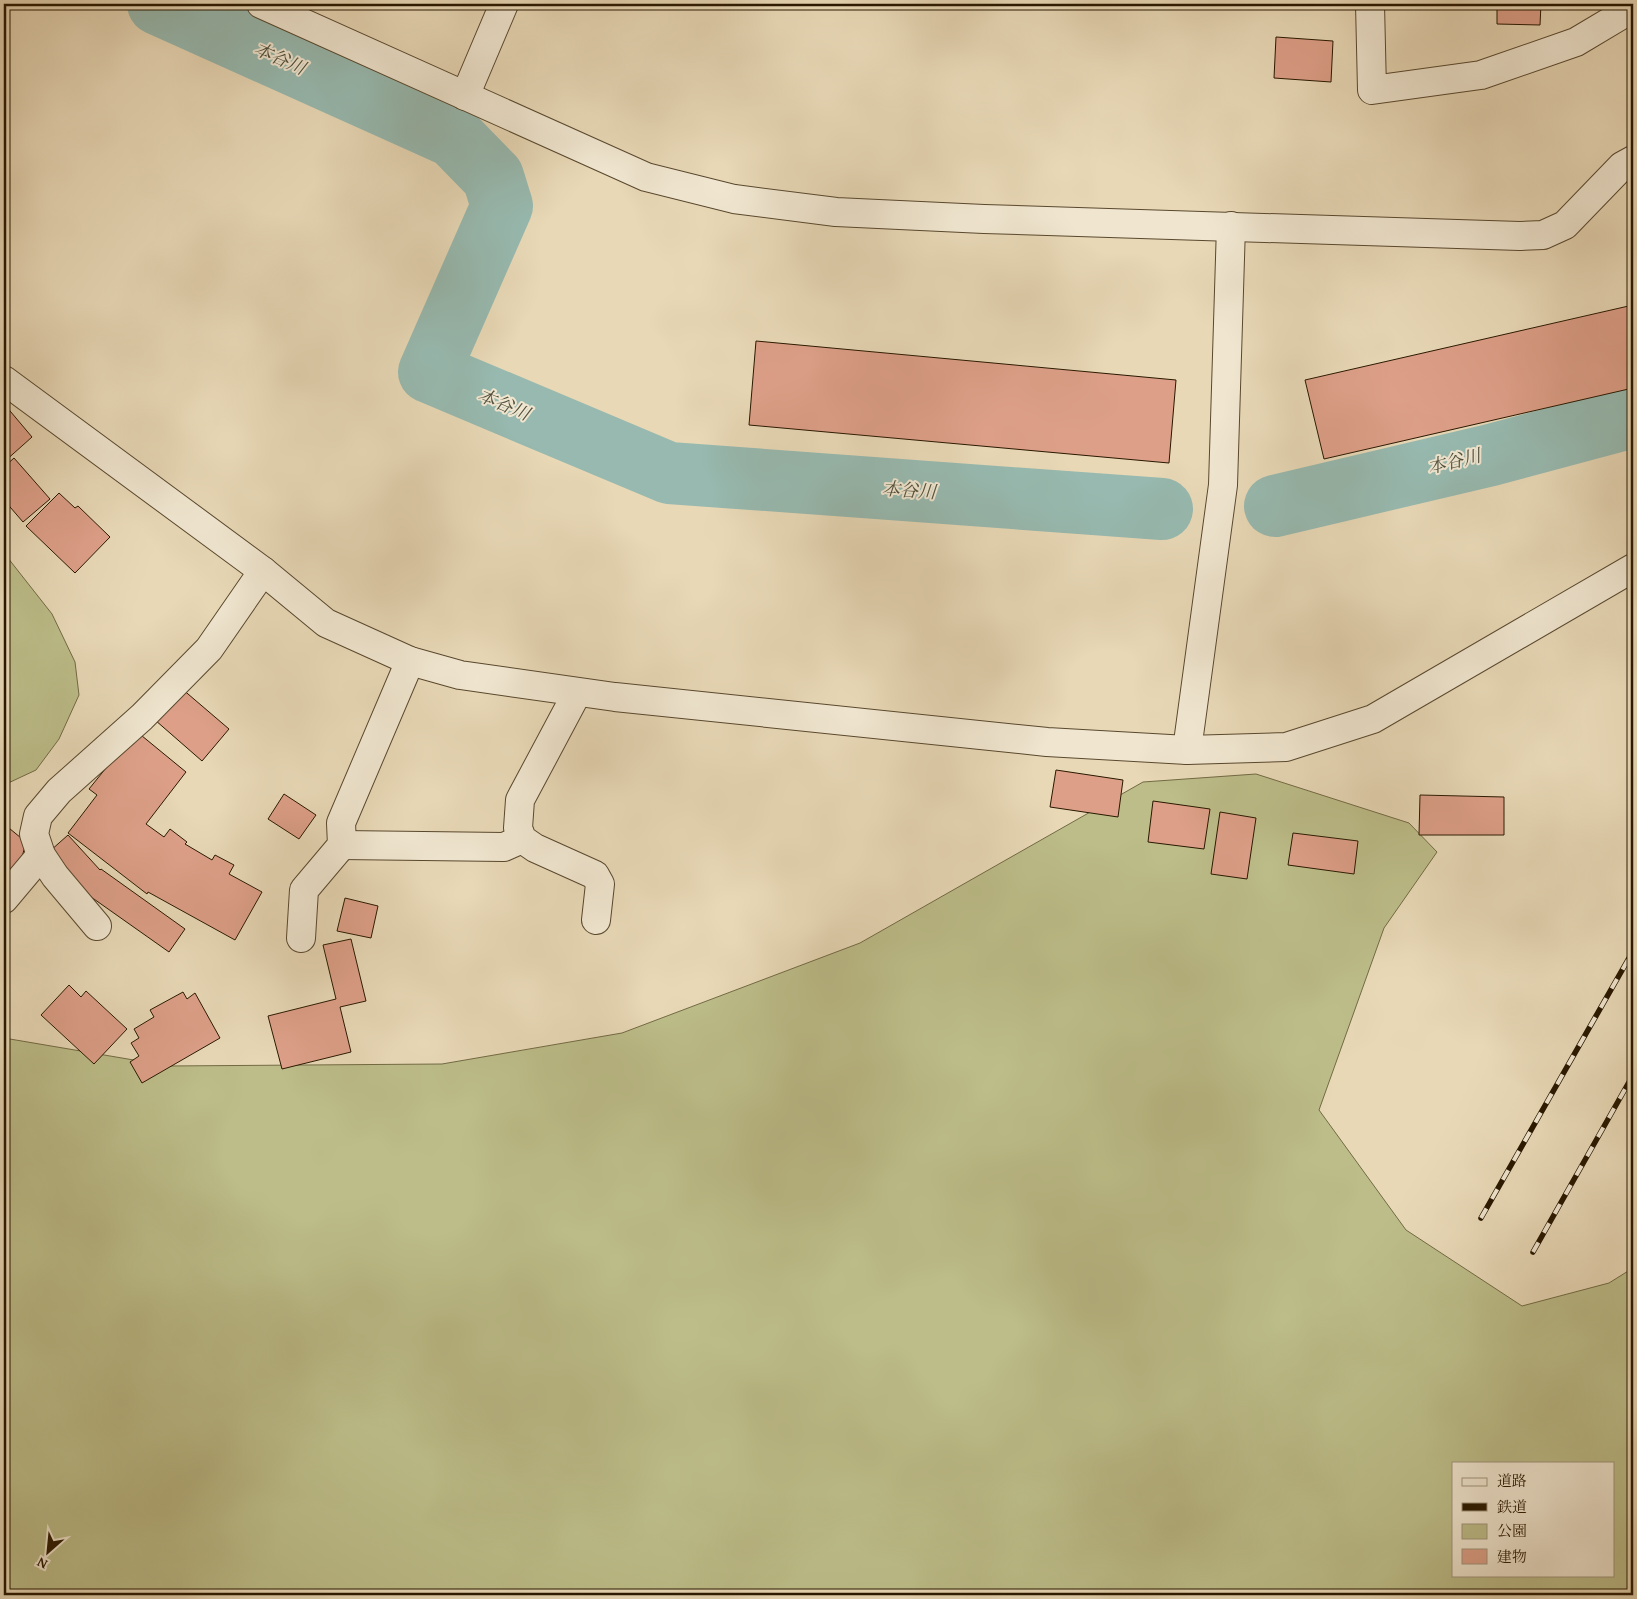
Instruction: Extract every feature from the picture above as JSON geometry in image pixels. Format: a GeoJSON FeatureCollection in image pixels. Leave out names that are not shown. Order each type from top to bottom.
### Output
{"type":"FeatureCollection","features":[{"type":"Feature","properties":{"kind":"street"},"geometry":{"type":"LineString","coordinates":[[261,4],[646,177],[734,199],[836,212],[984,219],[1510,236],[1543,235],[1564,225],[1622,166],[1633,160]]}},
{"type":"Feature","properties":{"kind":"street"},"geometry":{"type":"LineString","coordinates":[[465,96],[504,4]]}},
{"type":"Feature","properties":{"kind":"street"},"geometry":{"type":"LineString","coordinates":[[1370,4],[1372,90],[1481,74],[1576,42],[1633,8]]}},
{"type":"Feature","properties":{"kind":"street"},"geometry":{"type":"LineString","coordinates":[[1187,750],[1223,486],[1230,226]]}},
{"type":"Feature","properties":{"kind":"street"},"geometry":{"type":"LineString","coordinates":[[4,380],[263,571],[326,623],[410,661],[460,675],[577,693],[1048,742],[1187,750],[1286,747],[1373,719],[1633,568]]}},
{"type":"Feature","properties":{"kind":"street"},"geometry":{"type":"LineString","coordinates":[[97,926],[54,876],[41,855],[34,834],[38,816],[58,791],[142,717],[209,649],[263,571]]}},
{"type":"Feature","properties":{"kind":"street"},"geometry":{"type":"LineString","coordinates":[[301,938],[304,890],[342,845],[341,824],[410,661]]}},
{"type":"Feature","properties":{"kind":"street"},"geometry":{"type":"LineString","coordinates":[[577,693],[520,800],[518,828],[522,839],[543,852],[595,876],[600,884],[596,920]]}},
{"type":"Feature","properties":{"kind":"street"},"geometry":{"type":"LineString","coordinates":[[342,845],[504,847],[522,839]]}},
{"type":"Feature","properties":{"kind":"street"},"geometry":{"type":"LineString","coordinates":[[4,899],[41,855]]}},
{"type":"Feature","properties":{"kind":"green space"},"geometry":{"type":"Polygon","coordinates":[[[4,553],[52,614],[75,662],[79,695],[59,739],[36,770],[4,785],[4,553]]]}},
{"type":"Feature","properties":{"kind":"green space"},"geometry":{"type":"Polygon","coordinates":[[[1256,774],[1409,823],[1437,852],[1384,928],[1319,1110],[1406,1230],[1522,1306],[1609,1283],[1633,1268],[1633,1595],[4,1595],[4,1038],[169,1066],[442,1064],[622,1033],[860,943],[1143,782],[1256,774]]]}},
{"type":"Feature","properties":{"kind":"building"},"geometry":{"type":"Polygon","coordinates":[[[1497,4],[1541,4],[1540,25],[1497,24],[1497,4]]]}},
{"type":"Feature","properties":{"kind":"building"},"geometry":{"type":"Polygon","coordinates":[[[1276,37],[1333,41],[1331,82],[1274,78],[1276,37]]]}},
{"type":"Feature","properties":{"kind":"building"},"geometry":{"type":"Polygon","coordinates":[[[1633,305],[1633,388],[1324,459],[1305,380],[1633,305]]]}},
{"type":"Feature","properties":{"kind":"building"},"geometry":{"type":"Polygon","coordinates":[[[756,341],[1176,380],[1169,463],[749,425],[756,341]]]}},
{"type":"Feature","properties":{"kind":"building"},"geometry":{"type":"Polygon","coordinates":[[[5,405],[32,437],[4,462],[4,407],[5,405]]]}},
{"type":"Feature","properties":{"kind":"building"},"geometry":{"type":"Polygon","coordinates":[[[14,458],[50,499],[23,522],[4,500],[4,467],[14,458]]]}},
{"type":"Feature","properties":{"kind":"building"},"geometry":{"type":"Polygon","coordinates":[[[59,493],[75,508],[78,506],[110,537],[75,573],[26,526],[59,493]]]}},
{"type":"Feature","properties":{"kind":"building"},"geometry":{"type":"Polygon","coordinates":[[[181,688],[229,729],[202,761],[155,720],[181,688]]]}},
{"type":"Feature","properties":{"kind":"building"},"geometry":{"type":"Polygon","coordinates":[[[136,731],[186,772],[146,824],[164,837],[170,829],[187,842],[185,844],[212,860],[215,855],[234,865],[229,874],[262,892],[235,940],[148,892],[147,894],[68,833],[97,795],[89,789],[136,731]]]}},
{"type":"Feature","properties":{"kind":"building"},"geometry":{"type":"Polygon","coordinates":[[[1056,770],[1123,780],[1118,817],[1050,807],[1056,770]]]}},
{"type":"Feature","properties":{"kind":"building"},"geometry":{"type":"Polygon","coordinates":[[[284,794],[316,815],[299,839],[268,819],[284,794]]]}},
{"type":"Feature","properties":{"kind":"building"},"geometry":{"type":"Polygon","coordinates":[[[1420,795],[1504,797],[1504,835],[1419,835],[1420,795]]]}},
{"type":"Feature","properties":{"kind":"building"},"geometry":{"type":"Polygon","coordinates":[[[1153,801],[1210,809],[1204,849],[1148,842],[1153,801]]]}},
{"type":"Feature","properties":{"kind":"building"},"geometry":{"type":"Polygon","coordinates":[[[1220,812],[1256,818],[1247,879],[1211,874],[1220,812]]]}},
{"type":"Feature","properties":{"kind":"building"},"geometry":{"type":"Polygon","coordinates":[[[4,824],[26,842],[20,865],[4,884],[4,824]]]}},
{"type":"Feature","properties":{"kind":"building"},"geometry":{"type":"Polygon","coordinates":[[[1293,833],[1358,841],[1354,874],[1288,865],[1293,833]]]}},
{"type":"Feature","properties":{"kind":"building"},"geometry":{"type":"Polygon","coordinates":[[[68,835],[100,870],[185,929],[169,952],[84,892],[50,851],[68,835]]]}},
{"type":"Feature","properties":{"kind":"building"},"geometry":{"type":"Polygon","coordinates":[[[345,898],[378,906],[371,938],[337,931],[345,898]]]}},
{"type":"Feature","properties":{"kind":"building"},"geometry":{"type":"Polygon","coordinates":[[[351,939],[366,1001],[340,1007],[351,1052],[282,1069],[268,1016],[336,999],[323,945],[351,939]]]}},
{"type":"Feature","properties":{"kind":"building"},"geometry":{"type":"Polygon","coordinates":[[[69,985],[81,997],[86,991],[127,1029],[94,1064],[41,1015],[69,985]]]}},
{"type":"Feature","properties":{"kind":"building"},"geometry":{"type":"Polygon","coordinates":[[[183,992],[187,999],[195,993],[220,1038],[142,1083],[130,1062],[139,1056],[131,1043],[139,1038],[134,1029],[154,1017],[150,1010],[183,992]]]}},
{"type":"Feature","properties":{"kind":"waterway","name":"本谷川"},"geometry":{"type":"LineString","coordinates":[[158,4],[454,137],[493,177],[502,206],[429,372],[669,473],[1162,509]]}},
{"type":"Feature","properties":{"kind":"waterway","name":"本谷川"},"geometry":{"type":"LineString","coordinates":[[1275,506],[1491,455],[1633,417]]}},
{"type":"Feature","properties":{"kind":"railway"},"geometry":{"type":"LineString","coordinates":[[1481,1218],[1633,951]]}},
{"type":"Feature","properties":{"kind":"railway"},"geometry":{"type":"LineString","coordinates":[[1533,1252],[1633,1075]]}}]}
